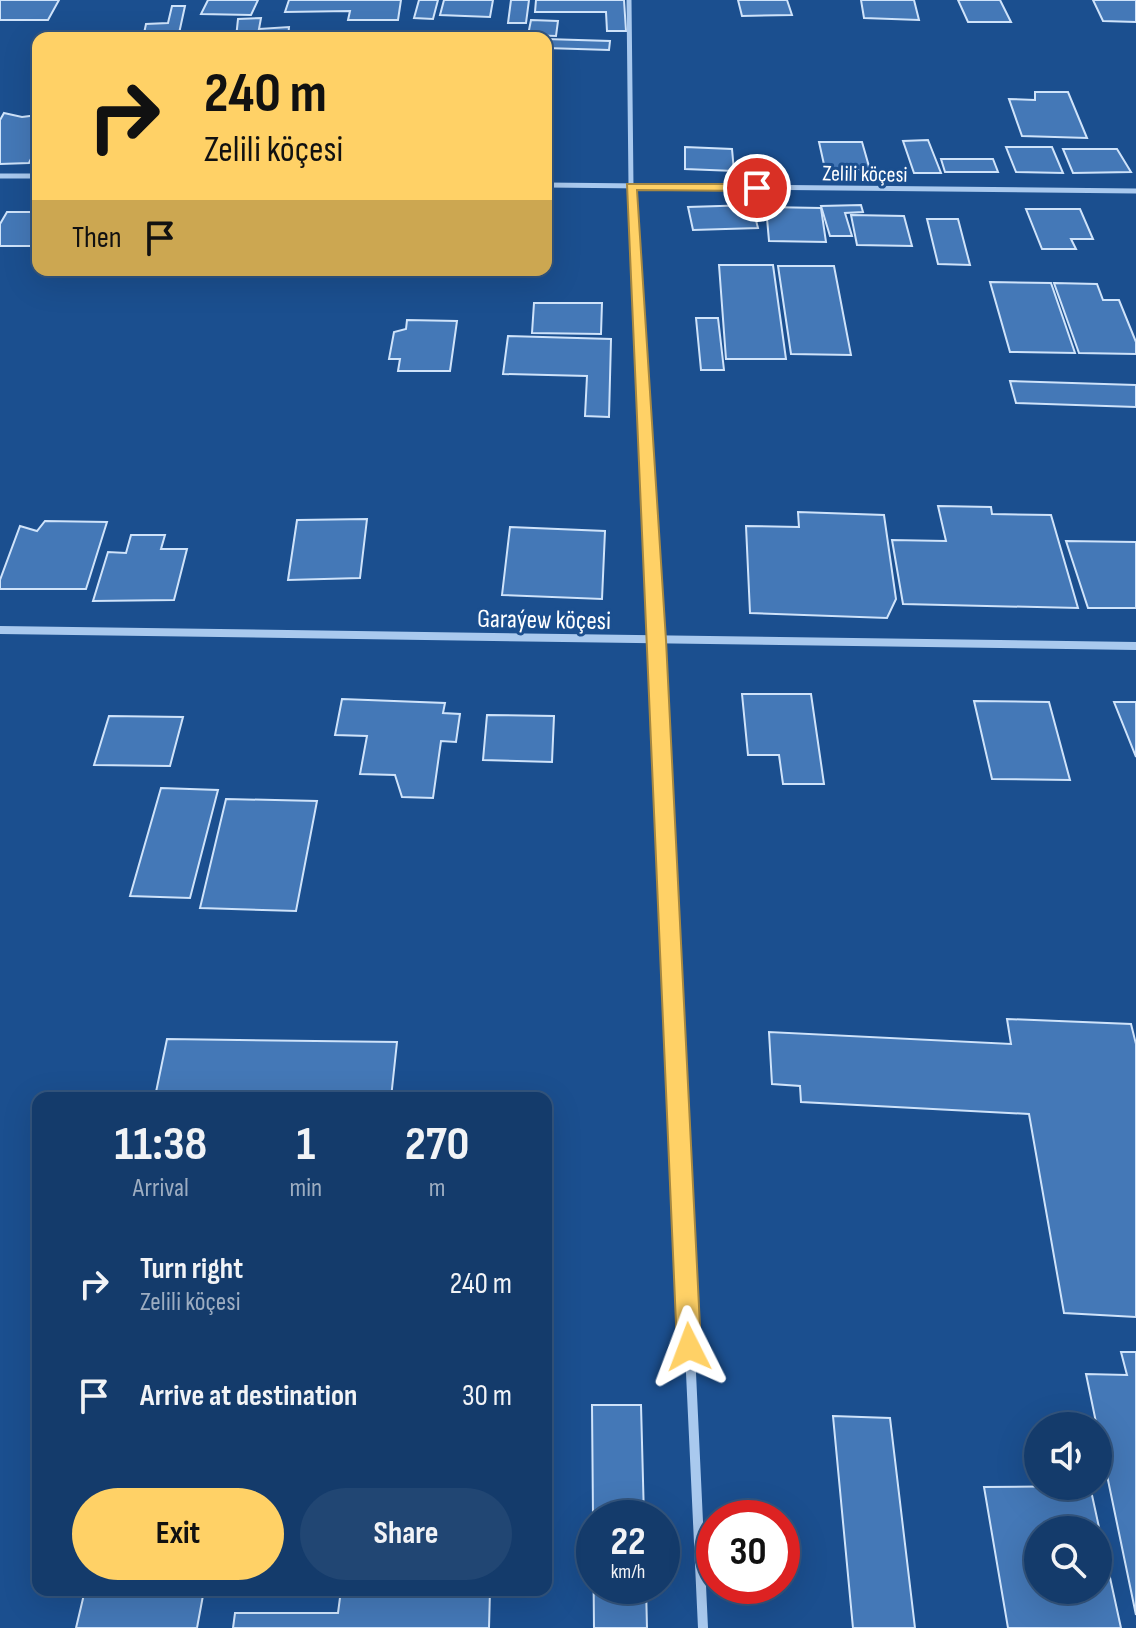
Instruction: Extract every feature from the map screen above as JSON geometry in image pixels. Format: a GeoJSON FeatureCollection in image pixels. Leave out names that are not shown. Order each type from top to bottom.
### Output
{"type":"FeatureCollection","features":[{"type":"Feature","properties":{"kind":"street"},"geometry":{"type":"LineString","coordinates":[[629,0],[631,186],[657,640],[703,1628]]}},
{"type":"Feature","properties":{"kind":"street"},"geometry":{"type":"LineString","coordinates":[[0,176],[32,176]]}},
{"type":"Feature","properties":{"kind":"street","name":"Zelili köçesi"},"geometry":{"type":"LineString","coordinates":[[552,185],[1136,191]]}},
{"type":"Feature","properties":{"kind":"street","name":"Garaýew köçesi"},"geometry":{"type":"LineString","coordinates":[[0,630],[1136,646]]}},
{"type":"Feature","properties":{"kind":"building"},"geometry":{"type":"Polygon","coordinates":[[[0,0],[59,0],[48,20],[0,20],[0,0]]]}},
{"type":"Feature","properties":{"kind":"building"},"geometry":{"type":"Polygon","coordinates":[[[208,0],[258,0],[251,15],[201,14],[208,0]]]}},
{"type":"Feature","properties":{"kind":"building"},"geometry":{"type":"Polygon","coordinates":[[[289,0],[401,0],[398,20],[348,20],[350,11],[285,12],[289,0]]]}},
{"type":"Feature","properties":{"kind":"building"},"geometry":{"type":"Polygon","coordinates":[[[419,0],[438,0],[433,19],[414,18],[419,0]]]}},
{"type":"Feature","properties":{"kind":"building"},"geometry":{"type":"Polygon","coordinates":[[[444,0],[493,0],[490,17],[440,15],[444,0]]]}},
{"type":"Feature","properties":{"kind":"building"},"geometry":{"type":"Polygon","coordinates":[[[511,0],[529,0],[526,23],[508,23],[511,0]]]}},
{"type":"Feature","properties":{"kind":"building"},"geometry":{"type":"Polygon","coordinates":[[[536,0],[624,0],[626,31],[607,31],[606,12],[535,12],[536,0]]]}},
{"type":"Feature","properties":{"kind":"building"},"geometry":{"type":"Polygon","coordinates":[[[738,0],[787,0],[792,15],[742,16],[738,0]]]}},
{"type":"Feature","properties":{"kind":"building"},"geometry":{"type":"Polygon","coordinates":[[[861,0],[914,0],[919,20],[864,18],[861,0]]]}},
{"type":"Feature","properties":{"kind":"building"},"geometry":{"type":"Polygon","coordinates":[[[958,0],[1000,0],[1011,22],[968,22],[958,0]]]}},
{"type":"Feature","properties":{"kind":"building"},"geometry":{"type":"Polygon","coordinates":[[[1093,0],[1136,0],[1136,22],[1103,21],[1093,0]]]}},
{"type":"Feature","properties":{"kind":"building"},"geometry":{"type":"Polygon","coordinates":[[[172,6],[185,6],[179,32],[144,32],[146,24],[168,23],[172,6]]]}},
{"type":"Feature","properties":{"kind":"building"},"geometry":{"type":"Polygon","coordinates":[[[261,18],[259,29],[289,27],[289,32],[237,32],[238,19],[261,18]]]}},
{"type":"Feature","properties":{"kind":"building"},"geometry":{"type":"Polygon","coordinates":[[[531,20],[558,21],[556,36],[552,36],[552,32],[529,32],[531,20]]]}},
{"type":"Feature","properties":{"kind":"building"},"geometry":{"type":"Polygon","coordinates":[[[552,39],[610,41],[609,50],[552,48],[552,39]]]}},
{"type":"Feature","properties":{"kind":"building"},"geometry":{"type":"Polygon","coordinates":[[[1035,92],[1068,92],[1087,138],[1022,136],[1009,99],[1035,100],[1035,92]]]}},
{"type":"Feature","properties":{"kind":"building"},"geometry":{"type":"Polygon","coordinates":[[[4,113],[32,116],[32,157],[29,163],[0,164],[0,120],[4,113]]]}},
{"type":"Feature","properties":{"kind":"building"},"geometry":{"type":"Polygon","coordinates":[[[928,140],[941,173],[914,173],[903,141],[928,140]]]}},
{"type":"Feature","properties":{"kind":"building"},"geometry":{"type":"Polygon","coordinates":[[[819,142],[862,142],[870,170],[825,169],[819,142]]]}},
{"type":"Feature","properties":{"kind":"building"},"geometry":{"type":"Polygon","coordinates":[[[685,147],[732,149],[734,171],[685,169],[685,147]]]}},
{"type":"Feature","properties":{"kind":"building"},"geometry":{"type":"Polygon","coordinates":[[[1006,147],[1052,147],[1063,173],[1016,172],[1006,147]]]}},
{"type":"Feature","properties":{"kind":"building"},"geometry":{"type":"Polygon","coordinates":[[[1063,149],[1117,149],[1131,172],[1073,173],[1063,149]]]}},
{"type":"Feature","properties":{"kind":"building"},"geometry":{"type":"Polygon","coordinates":[[[941,159],[993,159],[998,172],[945,172],[941,159]]]}},
{"type":"Feature","properties":{"kind":"building"},"geometry":{"type":"Polygon","coordinates":[[[752,205],[758,228],[693,230],[688,207],[752,205]]]}},
{"type":"Feature","properties":{"kind":"building"},"geometry":{"type":"Polygon","coordinates":[[[861,205],[863,212],[845,213],[852,236],[830,236],[821,206],[861,205]]]}},
{"type":"Feature","properties":{"kind":"building"},"geometry":{"type":"Polygon","coordinates":[[[766,207],[821,208],[826,242],[769,241],[766,207]]]}},
{"type":"Feature","properties":{"kind":"building"},"geometry":{"type":"Polygon","coordinates":[[[1026,209],[1080,209],[1093,239],[1071,239],[1076,249],[1042,249],[1026,209]]]}},
{"type":"Feature","properties":{"kind":"building"},"geometry":{"type":"Polygon","coordinates":[[[7,212],[32,212],[32,246],[0,246],[0,224],[7,212]]]}},
{"type":"Feature","properties":{"kind":"building"},"geometry":{"type":"Polygon","coordinates":[[[851,215],[904,216],[912,246],[857,245],[851,215]]]}},
{"type":"Feature","properties":{"kind":"building"},"geometry":{"type":"Polygon","coordinates":[[[927,219],[958,219],[970,265],[938,264],[927,219]]]}},
{"type":"Feature","properties":{"kind":"building"},"geometry":{"type":"Polygon","coordinates":[[[719,265],[773,265],[786,359],[726,359],[719,265]]]}},
{"type":"Feature","properties":{"kind":"building"},"geometry":{"type":"Polygon","coordinates":[[[778,266],[834,266],[851,355],[791,354],[778,266]]]}},
{"type":"Feature","properties":{"kind":"building"},"geometry":{"type":"Polygon","coordinates":[[[990,282],[1051,283],[1075,353],[1010,352],[990,282]]]}},
{"type":"Feature","properties":{"kind":"building"},"geometry":{"type":"Polygon","coordinates":[[[1054,283],[1097,284],[1103,300],[1119,300],[1136,342],[1136,354],[1079,353],[1054,283]]]}},
{"type":"Feature","properties":{"kind":"building"},"geometry":{"type":"Polygon","coordinates":[[[534,303],[602,303],[601,334],[532,333],[534,303]]]}},
{"type":"Feature","properties":{"kind":"building"},"geometry":{"type":"Polygon","coordinates":[[[696,318],[718,318],[724,370],[701,370],[696,318]]]}},
{"type":"Feature","properties":{"kind":"building"},"geometry":{"type":"Polygon","coordinates":[[[407,320],[457,321],[450,371],[398,371],[400,359],[389,359],[394,332],[406,329],[407,320]]]}},
{"type":"Feature","properties":{"kind":"building"},"geometry":{"type":"Polygon","coordinates":[[[508,336],[611,339],[609,417],[585,416],[587,376],[503,374],[508,336]]]}},
{"type":"Feature","properties":{"kind":"building"},"geometry":{"type":"Polygon","coordinates":[[[1010,381],[1136,385],[1136,407],[1016,403],[1010,381]]]}},
{"type":"Feature","properties":{"kind":"building"},"geometry":{"type":"Polygon","coordinates":[[[938,506],[991,507],[992,514],[1051,515],[1078,608],[903,604],[892,540],[946,541],[938,506]]]}},
{"type":"Feature","properties":{"kind":"building"},"geometry":{"type":"Polygon","coordinates":[[[798,512],[884,515],[896,599],[887,618],[750,613],[746,526],[799,527],[798,512]]]}},
{"type":"Feature","properties":{"kind":"building"},"geometry":{"type":"Polygon","coordinates":[[[367,519],[360,578],[288,580],[297,520],[367,519]]]}},
{"type":"Feature","properties":{"kind":"building"},"geometry":{"type":"Polygon","coordinates":[[[45,521],[107,522],[86,589],[0,589],[0,580],[20,526],[37,531],[45,521]]]}},
{"type":"Feature","properties":{"kind":"building"},"geometry":{"type":"Polygon","coordinates":[[[510,527],[605,531],[602,599],[502,595],[510,527]]]}},
{"type":"Feature","properties":{"kind":"building"},"geometry":{"type":"Polygon","coordinates":[[[131,535],[165,535],[161,549],[187,549],[174,600],[93,601],[108,552],[126,553],[131,535]]]}},
{"type":"Feature","properties":{"kind":"building"},"geometry":{"type":"Polygon","coordinates":[[[1066,541],[1136,542],[1136,608],[1088,608],[1066,541]]]}},
{"type":"Feature","properties":{"kind":"building"},"geometry":{"type":"Polygon","coordinates":[[[742,694],[811,694],[824,784],[783,784],[779,755],[748,755],[742,694]]]}},
{"type":"Feature","properties":{"kind":"building"},"geometry":{"type":"Polygon","coordinates":[[[342,699],[445,703],[443,713],[460,714],[456,742],[441,741],[433,798],[402,797],[395,775],[360,774],[367,736],[335,735],[342,699]]]}},
{"type":"Feature","properties":{"kind":"building"},"geometry":{"type":"Polygon","coordinates":[[[974,701],[1049,702],[1070,780],[992,779],[974,701]]]}},
{"type":"Feature","properties":{"kind":"building"},"geometry":{"type":"Polygon","coordinates":[[[1114,702],[1136,702],[1136,757],[1114,702]]]}},
{"type":"Feature","properties":{"kind":"building"},"geometry":{"type":"Polygon","coordinates":[[[487,715],[554,716],[552,762],[483,760],[487,715]]]}},
{"type":"Feature","properties":{"kind":"building"},"geometry":{"type":"Polygon","coordinates":[[[109,716],[183,717],[170,766],[94,765],[109,716]]]}},
{"type":"Feature","properties":{"kind":"building"},"geometry":{"type":"Polygon","coordinates":[[[161,788],[218,790],[190,898],[130,896],[161,788]]]}},
{"type":"Feature","properties":{"kind":"building"},"geometry":{"type":"Polygon","coordinates":[[[226,799],[317,801],[296,911],[200,908],[226,799]]]}},
{"type":"Feature","properties":{"kind":"building"},"geometry":{"type":"Polygon","coordinates":[[[1007,1019],[1131,1024],[1136,1044],[1136,1317],[1064,1313],[1029,1114],[801,1102],[800,1086],[772,1084],[769,1032],[1011,1044],[1007,1019]]]}},
{"type":"Feature","properties":{"kind":"building"},"geometry":{"type":"Polygon","coordinates":[[[167,1039],[397,1042],[392,1092],[156,1092],[167,1039]]]}},
{"type":"Feature","properties":{"kind":"building"},"geometry":{"type":"Polygon","coordinates":[[[1121,1352],[1136,1352],[1136,1615],[1112,1499],[1112,1412],[1094,1412],[1086,1374],[1127,1375],[1121,1352]]]}},
{"type":"Feature","properties":{"kind":"building"},"geometry":{"type":"Polygon","coordinates":[[[592,1405],[641,1405],[644,1500],[593,1500],[592,1405]]]}},
{"type":"Feature","properties":{"kind":"building"},"geometry":{"type":"Polygon","coordinates":[[[833,1416],[890,1418],[915,1628],[853,1628],[833,1416]]]}},
{"type":"Feature","properties":{"kind":"building"},"geometry":{"type":"Polygon","coordinates":[[[984,1487],[1024,1487],[1024,1500],[1093,1500],[1097,1516],[1024,1516],[1024,1604],[1112,1604],[1112,1587],[1121,1628],[1008,1628],[984,1487]]]}},
{"type":"Feature","properties":{"kind":"building"},"geometry":{"type":"Polygon","coordinates":[[[84,1596],[203,1596],[197,1628],[76,1628],[84,1596]]]}},
{"type":"Feature","properties":{"kind":"building"},"geometry":{"type":"Polygon","coordinates":[[[340,1596],[490,1596],[489,1628],[233,1628],[235,1613],[338,1613],[340,1596]]]}},
{"type":"Feature","properties":{"kind":"building"},"geometry":{"type":"Polygon","coordinates":[[[594,1604],[646,1604],[647,1628],[594,1628],[594,1604]]]}},
{"type":"Feature","properties":{"kind":"route"},"geometry":{"type":"LineString","coordinates":[[689,1347],[657,640],[631,186],[757,188]]}}]}
